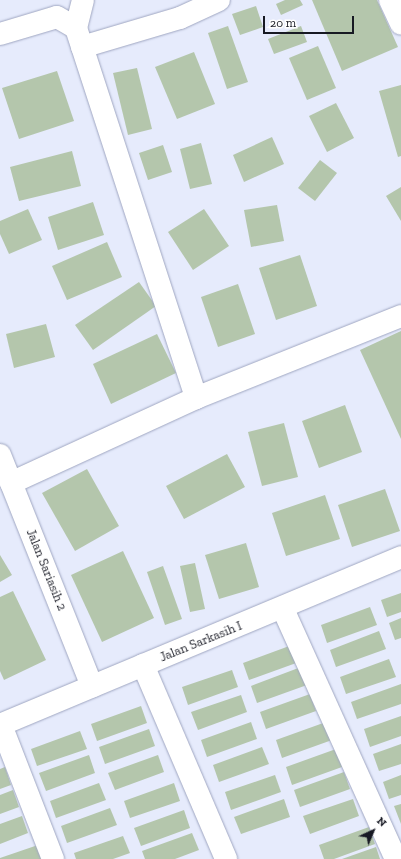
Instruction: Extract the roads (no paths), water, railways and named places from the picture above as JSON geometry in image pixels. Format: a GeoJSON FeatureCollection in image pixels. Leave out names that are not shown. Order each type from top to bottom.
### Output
{"type":"FeatureCollection","features":[{"type":"Feature","properties":{"kind":"street"},"geometry":{"type":"LineString","coordinates":[[83,0],[79,37],[196,398]]}},
{"type":"Feature","properties":{"kind":"street"},"geometry":{"type":"LineString","coordinates":[[79,37],[180,18],[219,0]]}},
{"type":"Feature","properties":{"kind":"street"},"geometry":{"type":"LineString","coordinates":[[390,0],[401,24]]}},
{"type":"Feature","properties":{"kind":"street"},"geometry":{"type":"LineString","coordinates":[[0,34],[57,17],[79,37]]}},
{"type":"Feature","properties":{"kind":"street"},"geometry":{"type":"LineString","coordinates":[[11,483],[196,398],[401,316]]}},
{"type":"Feature","properties":{"kind":"street","name":"Jalan Sariasih 2"},"geometry":{"type":"LineString","coordinates":[[0,455],[92,686]]}},
{"type":"Feature","properties":{"kind":"street","name":"Jalan Sarkasih I"},"geometry":{"type":"LineString","coordinates":[[0,725],[143,665],[283,609],[401,556]]}},
{"type":"Feature","properties":{"kind":"street"},"geometry":{"type":"LineString","coordinates":[[283,609],[396,859]]}},
{"type":"Feature","properties":{"kind":"street"},"geometry":{"type":"LineString","coordinates":[[143,665],[226,859]]}},
{"type":"Feature","properties":{"kind":"street"},"geometry":{"type":"LineString","coordinates":[[0,725],[53,859]]}}]}
